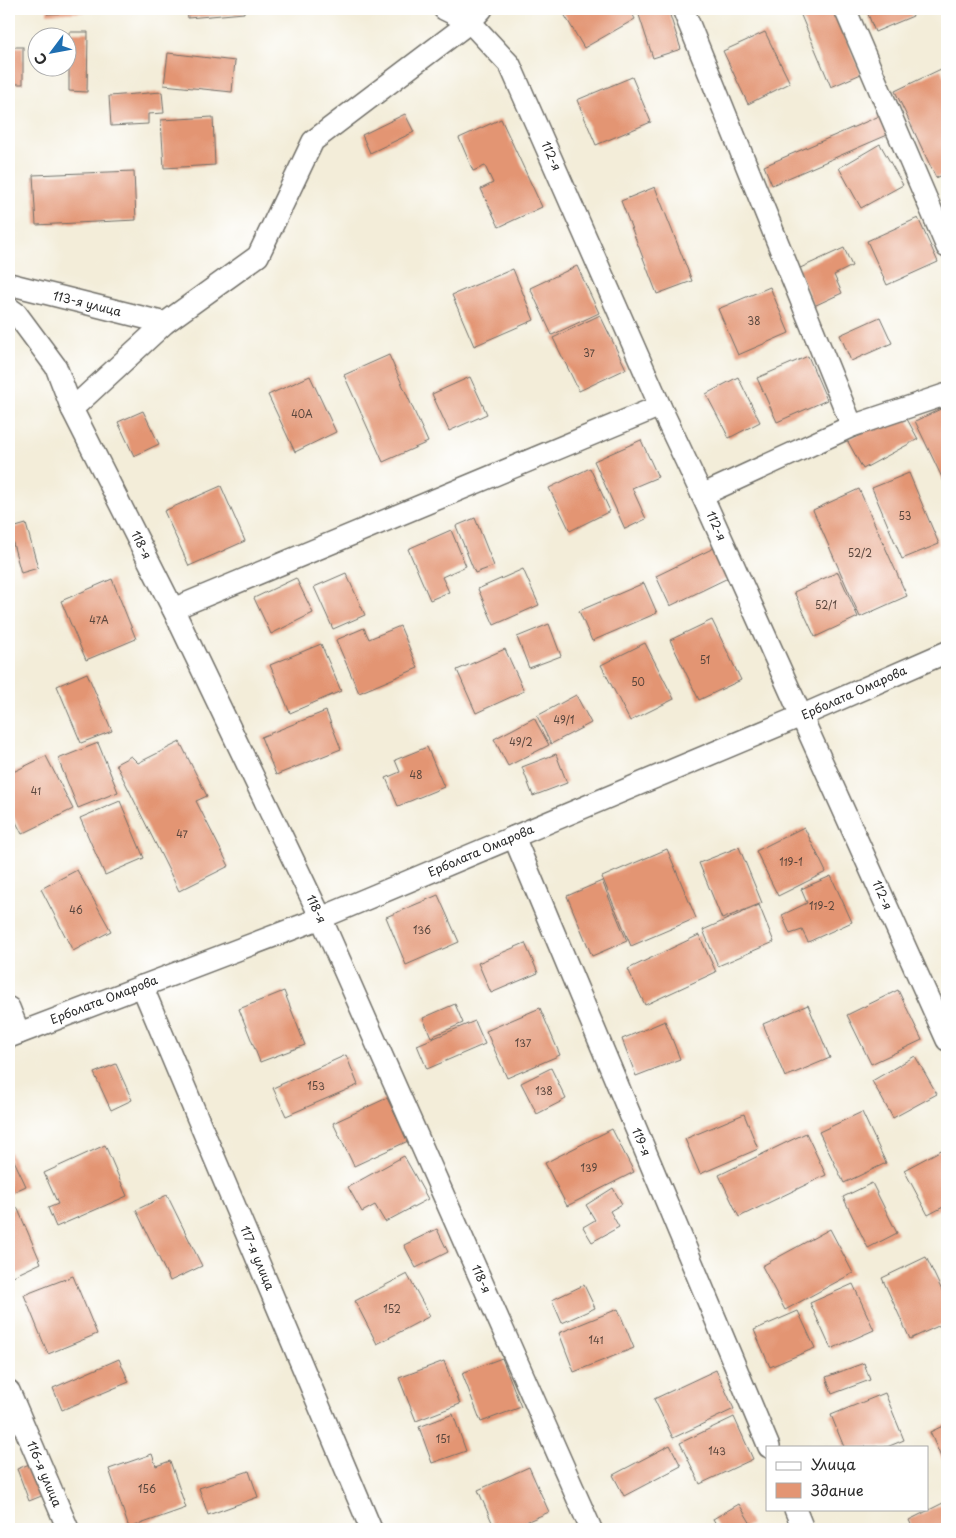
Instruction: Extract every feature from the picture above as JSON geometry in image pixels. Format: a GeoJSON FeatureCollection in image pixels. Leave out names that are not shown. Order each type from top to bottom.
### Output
{"type":"FeatureCollection","features":[{"type":"Feature","properties":{"kind":"street"},"geometry":{"type":"LineString","coordinates":[[444,9],[476,15]]}},
{"type":"Feature","properties":{"kind":"street"},"geometry":{"type":"LineString","coordinates":[[683,9],[852,426]]}},
{"type":"Feature","properties":{"kind":"street"},"geometry":{"type":"LineString","coordinates":[[845,9],[947,247]]}},
{"type":"Feature","properties":{"kind":"street"},"geometry":{"type":"LineString","coordinates":[[72,409],[165,323],[258,256],[313,141],[476,15]]}},
{"type":"Feature","properties":{"kind":"street","name":"112-я"},"geometry":{"type":"LineString","coordinates":[[476,15],[510,65],[660,406],[702,495],[947,1040]]}},
{"type":"Feature","properties":{"kind":"street","name":"113-я улица"},"geometry":{"type":"LineString","coordinates":[[9,284],[165,323]]}},
{"type":"Feature","properties":{"kind":"street","name":"118-я"},"geometry":{"type":"LineString","coordinates":[[9,308],[16,313],[56,367],[72,409],[173,609],[321,918],[591,1529]]}},
{"type":"Feature","properties":{"kind":"street"},"geometry":{"type":"LineString","coordinates":[[702,495],[852,426],[947,394]]}},
{"type":"Feature","properties":{"kind":"street"},"geometry":{"type":"LineString","coordinates":[[173,609],[660,406]]}},
{"type":"Feature","properties":{"kind":"street","name":"Ерболата Омарова"},"geometry":{"type":"LineString","coordinates":[[14,1035],[321,918],[801,716],[947,652]]}},
{"type":"Feature","properties":{"kind":"street","name":"119-я"},"geometry":{"type":"LineString","coordinates":[[514,837],[769,1446]]}},
{"type":"Feature","properties":{"kind":"street","name":"117-я улица"},"geometry":{"type":"LineString","coordinates":[[142,986],[371,1529]]}},
{"type":"Feature","properties":{"kind":"street"},"geometry":{"type":"LineString","coordinates":[[9,1008],[14,1035]]}},
{"type":"Feature","properties":{"kind":"street","name":"116-я улица"},"geometry":{"type":"LineString","coordinates":[[9,1391],[68,1529]]}},
{"type":"Feature","properties":{"kind":"street"},"geometry":{"type":"LineString","coordinates":[[795,1510],[803,1529]]}},
{"type":"Feature","properties":{"kind":"building"},"geometry":{"type":"Polygon","coordinates":[[[47,9],[86,9],[86,12],[47,14],[47,9]]]}},
{"type":"Feature","properties":{"kind":"building"},"geometry":{"type":"Polygon","coordinates":[[[88,9],[136,9],[136,11],[88,12],[88,9]]]}},
{"type":"Feature","properties":{"kind":"building"},"geometry":{"type":"Polygon","coordinates":[[[187,9],[244,9],[244,13],[188,18],[187,9]]]}},
{"type":"Feature","properties":{"kind":"building"},"geometry":{"type":"Polygon","coordinates":[[[561,9],[630,9],[635,19],[584,48],[561,9]]]}},
{"type":"Feature","properties":{"kind":"building"},"geometry":{"type":"Polygon","coordinates":[[[637,9],[668,9],[681,49],[653,58],[637,9]]]}},
{"type":"Feature","properties":{"kind":"building"},"geometry":{"type":"Polygon","coordinates":[[[809,9],[834,9],[861,74],[831,87],[800,13],[809,9]]]}},
{"type":"Feature","properties":{"kind":"building"},"geometry":{"type":"Polygon","coordinates":[[[866,9],[910,9],[913,16],[875,32],[866,9]]]}},
{"type":"Feature","properties":{"kind":"building"},"geometry":{"type":"Polygon","coordinates":[[[78,32],[88,32],[87,92],[69,91],[69,78],[78,78],[78,32]]]}},
{"type":"Feature","properties":{"kind":"building"},"geometry":{"type":"Polygon","coordinates":[[[765,32],[790,83],[748,104],[723,51],[765,32]]]}},
{"type":"Feature","properties":{"kind":"building"},"geometry":{"type":"Polygon","coordinates":[[[9,47],[23,47],[23,84],[9,84],[9,47]]]}},
{"type":"Feature","properties":{"kind":"building"},"geometry":{"type":"Polygon","coordinates":[[[168,53],[235,61],[232,92],[164,85],[168,53]]]}},
{"type":"Feature","properties":{"kind":"building"},"geometry":{"type":"Polygon","coordinates":[[[941,69],[947,83],[947,173],[936,178],[895,91],[941,69]]]}},
{"type":"Feature","properties":{"kind":"building"},"geometry":{"type":"Polygon","coordinates":[[[632,77],[651,122],[596,145],[577,100],[632,77]]]}},
{"type":"Feature","properties":{"kind":"building"},"geometry":{"type":"Polygon","coordinates":[[[162,92],[164,113],[148,114],[148,124],[111,126],[109,96],[162,92]]]}},
{"type":"Feature","properties":{"kind":"building"},"geometry":{"type":"Polygon","coordinates":[[[405,114],[414,132],[370,153],[362,135],[405,114]]]}},
{"type":"Feature","properties":{"kind":"building"},"geometry":{"type":"Polygon","coordinates":[[[884,114],[892,133],[772,185],[764,166],[884,114]]]}},
{"type":"Feature","properties":{"kind":"building"},"geometry":{"type":"Polygon","coordinates":[[[213,117],[215,165],[164,168],[161,120],[213,117]]]}},
{"type":"Feature","properties":{"kind":"building"},"geometry":{"type":"Polygon","coordinates":[[[501,119],[542,207],[499,227],[481,189],[493,183],[485,166],[473,171],[459,138],[501,119]]]}},
{"type":"Feature","properties":{"kind":"building"},"geometry":{"type":"Polygon","coordinates":[[[880,144],[903,185],[861,208],[839,168],[880,144]]]}},
{"type":"Feature","properties":{"kind":"building"},"geometry":{"type":"Polygon","coordinates":[[[134,171],[136,220],[36,225],[33,175],[134,171]]]}},
{"type":"Feature","properties":{"kind":"building"},"geometry":{"type":"Polygon","coordinates":[[[655,187],[692,281],[657,294],[621,201],[655,187]]]}},
{"type":"Feature","properties":{"kind":"building"},"geometry":{"type":"Polygon","coordinates":[[[918,218],[938,262],[887,285],[867,241],[918,218]]]}},
{"type":"Feature","properties":{"kind":"building"},"geometry":{"type":"Polygon","coordinates":[[[844,248],[852,266],[834,275],[842,293],[814,306],[798,269],[844,248]]]}},
{"type":"Feature","properties":{"kind":"building"},"geometry":{"type":"Polygon","coordinates":[[[577,266],[599,313],[552,335],[530,288],[577,266]]]}},
{"type":"Feature","properties":{"kind":"building"},"geometry":{"type":"Polygon","coordinates":[[[513,269],[534,320],[474,346],[452,295],[513,269]]]}},
{"type":"Feature","properties":{"kind":"building"},"geometry":{"type":"Polygon","coordinates":[[[770,287],[789,333],[738,355],[718,309],[770,287]]]}},
{"type":"Feature","properties":{"kind":"building"},"geometry":{"type":"Polygon","coordinates":[[[600,315],[626,369],[579,391],[553,338],[600,315]]]}},
{"type":"Feature","properties":{"kind":"building"},"geometry":{"type":"Polygon","coordinates":[[[880,317],[892,343],[851,361],[840,335],[880,317]]]}},
{"type":"Feature","properties":{"kind":"building"},"geometry":{"type":"Polygon","coordinates":[[[389,355],[428,442],[383,462],[344,375],[389,355]]]}},
{"type":"Feature","properties":{"kind":"building"},"geometry":{"type":"Polygon","coordinates":[[[808,356],[827,400],[777,422],[757,378],[808,356]]]}},
{"type":"Feature","properties":{"kind":"building"},"geometry":{"type":"Polygon","coordinates":[[[310,376],[336,432],[295,452],[268,395],[310,376]]]}},
{"type":"Feature","properties":{"kind":"building"},"geometry":{"type":"Polygon","coordinates":[[[470,377],[487,414],[449,431],[432,394],[470,377]]]}},
{"type":"Feature","properties":{"kind":"building"},"geometry":{"type":"Polygon","coordinates":[[[738,377],[760,422],[729,438],[706,394],[738,377]]]}},
{"type":"Feature","properties":{"kind":"building"},"geometry":{"type":"Polygon","coordinates":[[[945,407],[947,411],[947,488],[915,421],[945,407]]]}},
{"type":"Feature","properties":{"kind":"building"},"geometry":{"type":"Polygon","coordinates":[[[902,410],[918,439],[863,469],[847,440],[902,410]]]}},
{"type":"Feature","properties":{"kind":"building"},"geometry":{"type":"Polygon","coordinates":[[[143,411],[159,444],[134,456],[118,422],[143,411]]]}},
{"type":"Feature","properties":{"kind":"building"},"geometry":{"type":"Polygon","coordinates":[[[641,440],[658,477],[632,488],[646,519],[625,529],[594,461],[641,440]]]}},
{"type":"Feature","properties":{"kind":"building"},"geometry":{"type":"Polygon","coordinates":[[[590,468],[610,511],[570,531],[549,488],[590,468]]]}},
{"type":"Feature","properties":{"kind":"building"},"geometry":{"type":"Polygon","coordinates":[[[909,473],[939,544],[902,559],[872,488],[909,473]]]}},
{"type":"Feature","properties":{"kind":"building"},"geometry":{"type":"Polygon","coordinates":[[[221,486],[245,541],[189,566],[164,511],[221,486]]]}},
{"type":"Feature","properties":{"kind":"building"},"geometry":{"type":"Polygon","coordinates":[[[859,489],[907,596],[860,617],[813,510],[859,489]]]}},
{"type":"Feature","properties":{"kind":"building"},"geometry":{"type":"Polygon","coordinates":[[[475,518],[494,566],[475,573],[456,526],[475,518]]]}},
{"type":"Feature","properties":{"kind":"building"},"geometry":{"type":"Polygon","coordinates":[[[26,524],[38,568],[21,573],[9,529],[26,524]]]}},
{"type":"Feature","properties":{"kind":"building"},"geometry":{"type":"Polygon","coordinates":[[[451,530],[466,566],[442,577],[449,592],[430,600],[408,549],[451,530]]]}},
{"type":"Feature","properties":{"kind":"building"},"geometry":{"type":"Polygon","coordinates":[[[716,547],[730,577],[670,606],[656,576],[716,547]]]}},
{"type":"Feature","properties":{"kind":"building"},"geometry":{"type":"Polygon","coordinates":[[[523,569],[539,605],[494,625],[478,589],[523,569]]]}},
{"type":"Feature","properties":{"kind":"building"},"geometry":{"type":"Polygon","coordinates":[[[838,572],[858,617],[815,637],[794,592],[838,572]]]}},
{"type":"Feature","properties":{"kind":"building"},"geometry":{"type":"Polygon","coordinates":[[[346,573],[365,615],[333,629],[314,587],[346,573]]]}},
{"type":"Feature","properties":{"kind":"building"},"geometry":{"type":"Polygon","coordinates":[[[296,578],[313,613],[271,634],[254,598],[296,578]]]}},
{"type":"Feature","properties":{"kind":"building"},"geometry":{"type":"Polygon","coordinates":[[[112,579],[136,639],[86,660],[61,601],[112,579]]]}},
{"type":"Feature","properties":{"kind":"building"},"geometry":{"type":"Polygon","coordinates":[[[644,583],[657,613],[592,641],[579,611],[644,583]]]}},
{"type":"Feature","properties":{"kind":"building"},"geometry":{"type":"Polygon","coordinates":[[[712,620],[741,680],[699,700],[670,640],[712,620]]]}},
{"type":"Feature","properties":{"kind":"building"},"geometry":{"type":"Polygon","coordinates":[[[549,624],[561,656],[529,668],[517,637],[549,624]]]}},
{"type":"Feature","properties":{"kind":"building"},"geometry":{"type":"Polygon","coordinates":[[[400,626],[418,668],[359,693],[336,640],[364,628],[369,639],[400,626]]]}},
{"type":"Feature","properties":{"kind":"building"},"geometry":{"type":"Polygon","coordinates":[[[645,643],[674,699],[630,721],[601,665],[645,643]]]}},
{"type":"Feature","properties":{"kind":"building"},"geometry":{"type":"Polygon","coordinates":[[[321,644],[341,691],[290,713],[270,665],[321,644]]]}},
{"type":"Feature","properties":{"kind":"building"},"geometry":{"type":"Polygon","coordinates":[[[505,649],[524,691],[476,713],[457,670],[505,649]]]}},
{"type":"Feature","properties":{"kind":"building"},"geometry":{"type":"Polygon","coordinates":[[[87,673],[112,731],[81,743],[57,686],[87,673]]]}},
{"type":"Feature","properties":{"kind":"building"},"geometry":{"type":"Polygon","coordinates":[[[576,695],[591,723],[551,744],[537,716],[576,695]]]}},
{"type":"Feature","properties":{"kind":"building"},"geometry":{"type":"Polygon","coordinates":[[[326,711],[341,749],[276,775],[261,737],[326,711]]]}},
{"type":"Feature","properties":{"kind":"building"},"geometry":{"type":"Polygon","coordinates":[[[534,718],[549,745],[508,766],[494,739],[534,718]]]}},
{"type":"Feature","properties":{"kind":"building"},"geometry":{"type":"Polygon","coordinates":[[[180,742],[207,796],[196,801],[229,866],[179,891],[116,764],[131,756],[138,763],[180,742]]]}},
{"type":"Feature","properties":{"kind":"building"},"geometry":{"type":"Polygon","coordinates":[[[98,743],[118,792],[78,808],[58,759],[98,743]]]}},
{"type":"Feature","properties":{"kind":"building"},"geometry":{"type":"Polygon","coordinates":[[[427,747],[444,787],[398,806],[386,778],[400,772],[395,760],[427,747]]]}},
{"type":"Feature","properties":{"kind":"building"},"geometry":{"type":"Polygon","coordinates":[[[556,754],[567,783],[533,796],[522,767],[556,754]]]}},
{"type":"Feature","properties":{"kind":"building"},"geometry":{"type":"Polygon","coordinates":[[[46,756],[73,809],[22,834],[9,808],[9,774],[46,756]]]}},
{"type":"Feature","properties":{"kind":"building"},"geometry":{"type":"Polygon","coordinates":[[[120,801],[144,858],[105,875],[80,818],[120,801]]]}},
{"type":"Feature","properties":{"kind":"building"},"geometry":{"type":"Polygon","coordinates":[[[804,827],[826,872],[778,896],[756,851],[804,827]]]}},
{"type":"Feature","properties":{"kind":"building"},"geometry":{"type":"Polygon","coordinates":[[[739,847],[762,903],[722,919],[699,863],[739,847]]]}},
{"type":"Feature","properties":{"kind":"building"},"geometry":{"type":"Polygon","coordinates":[[[667,849],[696,918],[631,946],[602,877],[667,849]]]}},
{"type":"Feature","properties":{"kind":"building"},"geometry":{"type":"Polygon","coordinates":[[[77,870],[111,931],[73,951],[41,889],[77,870]]]}},
{"type":"Feature","properties":{"kind":"building"},"geometry":{"type":"Polygon","coordinates":[[[831,876],[852,922],[808,942],[802,930],[790,934],[782,915],[807,903],[801,889],[831,876]]]}},
{"type":"Feature","properties":{"kind":"building"},"geometry":{"type":"Polygon","coordinates":[[[602,881],[627,941],[592,956],[567,896],[602,881]]]}},
{"type":"Feature","properties":{"kind":"building"},"geometry":{"type":"Polygon","coordinates":[[[438,895],[459,942],[406,965],[386,917],[438,895]]]}},
{"type":"Feature","properties":{"kind":"building"},"geometry":{"type":"Polygon","coordinates":[[[759,905],[774,942],[718,966],[703,930],[759,905]]]}},
{"type":"Feature","properties":{"kind":"building"},"geometry":{"type":"Polygon","coordinates":[[[699,935],[716,972],[645,1005],[628,969],[699,935]]]}},
{"type":"Feature","properties":{"kind":"building"},"geometry":{"type":"Polygon","coordinates":[[[525,943],[538,973],[491,993],[478,963],[525,943]]]}},
{"type":"Feature","properties":{"kind":"building"},"geometry":{"type":"Polygon","coordinates":[[[898,990],[922,1040],[871,1064],[847,1015],[898,990]]]}},
{"type":"Feature","properties":{"kind":"building"},"geometry":{"type":"Polygon","coordinates":[[[284,991],[305,1045],[260,1062],[239,1009],[284,991]]]}},
{"type":"Feature","properties":{"kind":"building"},"geometry":{"type":"Polygon","coordinates":[[[455,1004],[463,1023],[431,1037],[423,1018],[455,1004]]]}},
{"type":"Feature","properties":{"kind":"building"},"geometry":{"type":"Polygon","coordinates":[[[808,1005],[830,1058],[785,1077],[763,1024],[808,1005]]]}},
{"type":"Feature","properties":{"kind":"building"},"geometry":{"type":"Polygon","coordinates":[[[540,1008],[560,1055],[507,1078],[486,1031],[540,1008]]]}},
{"type":"Feature","properties":{"kind":"building"},"geometry":{"type":"Polygon","coordinates":[[[475,1021],[485,1044],[427,1069],[417,1045],[475,1021]]]}},
{"type":"Feature","properties":{"kind":"building"},"geometry":{"type":"Polygon","coordinates":[[[665,1021],[680,1059],[636,1076],[622,1039],[665,1021]]]}},
{"type":"Feature","properties":{"kind":"building"},"geometry":{"type":"Polygon","coordinates":[[[346,1055],[358,1085],[286,1116],[273,1088],[346,1055]]]}},
{"type":"Feature","properties":{"kind":"building"},"geometry":{"type":"Polygon","coordinates":[[[915,1056],[937,1094],[893,1118],[872,1081],[915,1056]]]}},
{"type":"Feature","properties":{"kind":"building"},"geometry":{"type":"Polygon","coordinates":[[[116,1064],[132,1100],[111,1110],[94,1073],[116,1064]]]}},
{"type":"Feature","properties":{"kind":"building"},"geometry":{"type":"Polygon","coordinates":[[[551,1068],[566,1099],[537,1114],[521,1083],[551,1068]]]}},
{"type":"Feature","properties":{"kind":"building"},"geometry":{"type":"Polygon","coordinates":[[[387,1098],[408,1141],[354,1166],[333,1123],[387,1098]]]}},
{"type":"Feature","properties":{"kind":"building"},"geometry":{"type":"Polygon","coordinates":[[[862,1112],[886,1163],[844,1183],[819,1132],[862,1112]]]}},
{"type":"Feature","properties":{"kind":"building"},"geometry":{"type":"Polygon","coordinates":[[[744,1114],[758,1149],[700,1174],[685,1139],[744,1114]]]}},
{"type":"Feature","properties":{"kind":"building"},"geometry":{"type":"Polygon","coordinates":[[[612,1129],[634,1172],[567,1206],[545,1163],[612,1129]]]}},
{"type":"Feature","properties":{"kind":"building"},"geometry":{"type":"Polygon","coordinates":[[[806,1133],[826,1175],[739,1217],[719,1175],[806,1133]]]}},
{"type":"Feature","properties":{"kind":"building"},"geometry":{"type":"Polygon","coordinates":[[[105,1145],[127,1196],[56,1227],[48,1208],[58,1204],[44,1173],[105,1145]]]}},
{"type":"Feature","properties":{"kind":"building"},"geometry":{"type":"Polygon","coordinates":[[[947,1147],[947,1205],[928,1215],[904,1170],[947,1147]]]}},
{"type":"Feature","properties":{"kind":"building"},"geometry":{"type":"Polygon","coordinates":[[[9,1150],[26,1186],[9,1194],[9,1150]]]}},
{"type":"Feature","properties":{"kind":"building"},"geometry":{"type":"Polygon","coordinates":[[[404,1156],[428,1199],[385,1222],[375,1205],[362,1212],[348,1187],[404,1156]]]}},
{"type":"Feature","properties":{"kind":"building"},"geometry":{"type":"Polygon","coordinates":[[[872,1183],[897,1233],[868,1248],[843,1197],[872,1183]]]}},
{"type":"Feature","properties":{"kind":"building"},"geometry":{"type":"Polygon","coordinates":[[[613,1188],[622,1204],[610,1211],[619,1227],[592,1242],[583,1227],[595,1220],[586,1205],[613,1188]]]}},
{"type":"Feature","properties":{"kind":"building"},"geometry":{"type":"Polygon","coordinates":[[[167,1195],[202,1266],[170,1281],[136,1210],[167,1195]]]}},
{"type":"Feature","properties":{"kind":"building"},"geometry":{"type":"Polygon","coordinates":[[[17,1207],[41,1263],[9,1278],[9,1210],[17,1207]]]}},
{"type":"Feature","properties":{"kind":"building"},"geometry":{"type":"Polygon","coordinates":[[[437,1229],[448,1252],[416,1268],[404,1245],[437,1229]]]}},
{"type":"Feature","properties":{"kind":"building"},"geometry":{"type":"Polygon","coordinates":[[[830,1229],[853,1273],[785,1310],[762,1266],[830,1229]]]}},
{"type":"Feature","properties":{"kind":"building"},"geometry":{"type":"Polygon","coordinates":[[[926,1257],[947,1301],[947,1322],[910,1339],[882,1278],[926,1257]]]}},
{"type":"Feature","properties":{"kind":"building"},"geometry":{"type":"Polygon","coordinates":[[[407,1274],[430,1316],[377,1344],[355,1301],[407,1274]]]}},
{"type":"Feature","properties":{"kind":"building"},"geometry":{"type":"Polygon","coordinates":[[[73,1276],[97,1334],[48,1354],[24,1295],[73,1276]]]}},
{"type":"Feature","properties":{"kind":"building"},"geometry":{"type":"Polygon","coordinates":[[[853,1284],[874,1330],[831,1349],[810,1303],[853,1284]]]}},
{"type":"Feature","properties":{"kind":"building"},"geometry":{"type":"Polygon","coordinates":[[[584,1285],[595,1308],[562,1323],[552,1300],[584,1285]]]}},
{"type":"Feature","properties":{"kind":"building"},"geometry":{"type":"Polygon","coordinates":[[[618,1309],[634,1348],[574,1372],[559,1333],[618,1309]]]}},
{"type":"Feature","properties":{"kind":"building"},"geometry":{"type":"Polygon","coordinates":[[[798,1311],[815,1348],[770,1367],[754,1330],[798,1311]]]}},
{"type":"Feature","properties":{"kind":"building"},"geometry":{"type":"Polygon","coordinates":[[[502,1358],[521,1407],[481,1422],[462,1373],[502,1358]]]}},
{"type":"Feature","properties":{"kind":"building"},"geometry":{"type":"Polygon","coordinates":[[[119,1359],[129,1382],[62,1410],[53,1388],[119,1359]]]}},
{"type":"Feature","properties":{"kind":"building"},"geometry":{"type":"Polygon","coordinates":[[[444,1361],[460,1404],[416,1421],[399,1378],[444,1361]]]}},
{"type":"Feature","properties":{"kind":"building"},"geometry":{"type":"Polygon","coordinates":[[[864,1363],[870,1380],[832,1394],[826,1377],[864,1363]]]}},
{"type":"Feature","properties":{"kind":"building"},"geometry":{"type":"Polygon","coordinates":[[[716,1370],[734,1409],[673,1438],[654,1399],[716,1370]]]}},
{"type":"Feature","properties":{"kind":"building"},"geometry":{"type":"Polygon","coordinates":[[[885,1393],[904,1440],[889,1446],[844,1446],[831,1415],[885,1393]]]}},
{"type":"Feature","properties":{"kind":"building"},"geometry":{"type":"Polygon","coordinates":[[[453,1414],[466,1451],[432,1463],[419,1427],[453,1414]]]}},
{"type":"Feature","properties":{"kind":"building"},"geometry":{"type":"Polygon","coordinates":[[[734,1417],[753,1459],[700,1484],[680,1443],[734,1417]]]}},
{"type":"Feature","properties":{"kind":"building"},"geometry":{"type":"Polygon","coordinates":[[[947,1424],[947,1471],[930,1432],[947,1424]]]}},
{"type":"Feature","properties":{"kind":"building"},"geometry":{"type":"Polygon","coordinates":[[[670,1445],[681,1466],[624,1496],[613,1475],[670,1445]]]}},
{"type":"Feature","properties":{"kind":"building"},"geometry":{"type":"Polygon","coordinates":[[[152,1454],[156,1466],[170,1461],[186,1508],[129,1528],[109,1469],[152,1454]]]}},
{"type":"Feature","properties":{"kind":"building"},"geometry":{"type":"Polygon","coordinates":[[[32,1463],[44,1495],[29,1501],[17,1469],[32,1463]]]}},
{"type":"Feature","properties":{"kind":"building"},"geometry":{"type":"Polygon","coordinates":[[[529,1467],[549,1512],[510,1529],[495,1529],[478,1490],[529,1467]]]}},
{"type":"Feature","properties":{"kind":"building"},"geometry":{"type":"Polygon","coordinates":[[[249,1471],[258,1497],[208,1515],[199,1488],[249,1471]]]}},
{"type":"Feature","properties":{"kind":"building"},"geometry":{"type":"Polygon","coordinates":[[[947,1501],[947,1529],[913,1529],[909,1520],[947,1501]]]}},
{"type":"Feature","properties":{"kind":"building"},"geometry":{"type":"Polygon","coordinates":[[[739,1504],[751,1524],[742,1529],[719,1529],[713,1519],[739,1504]]]}}]}
